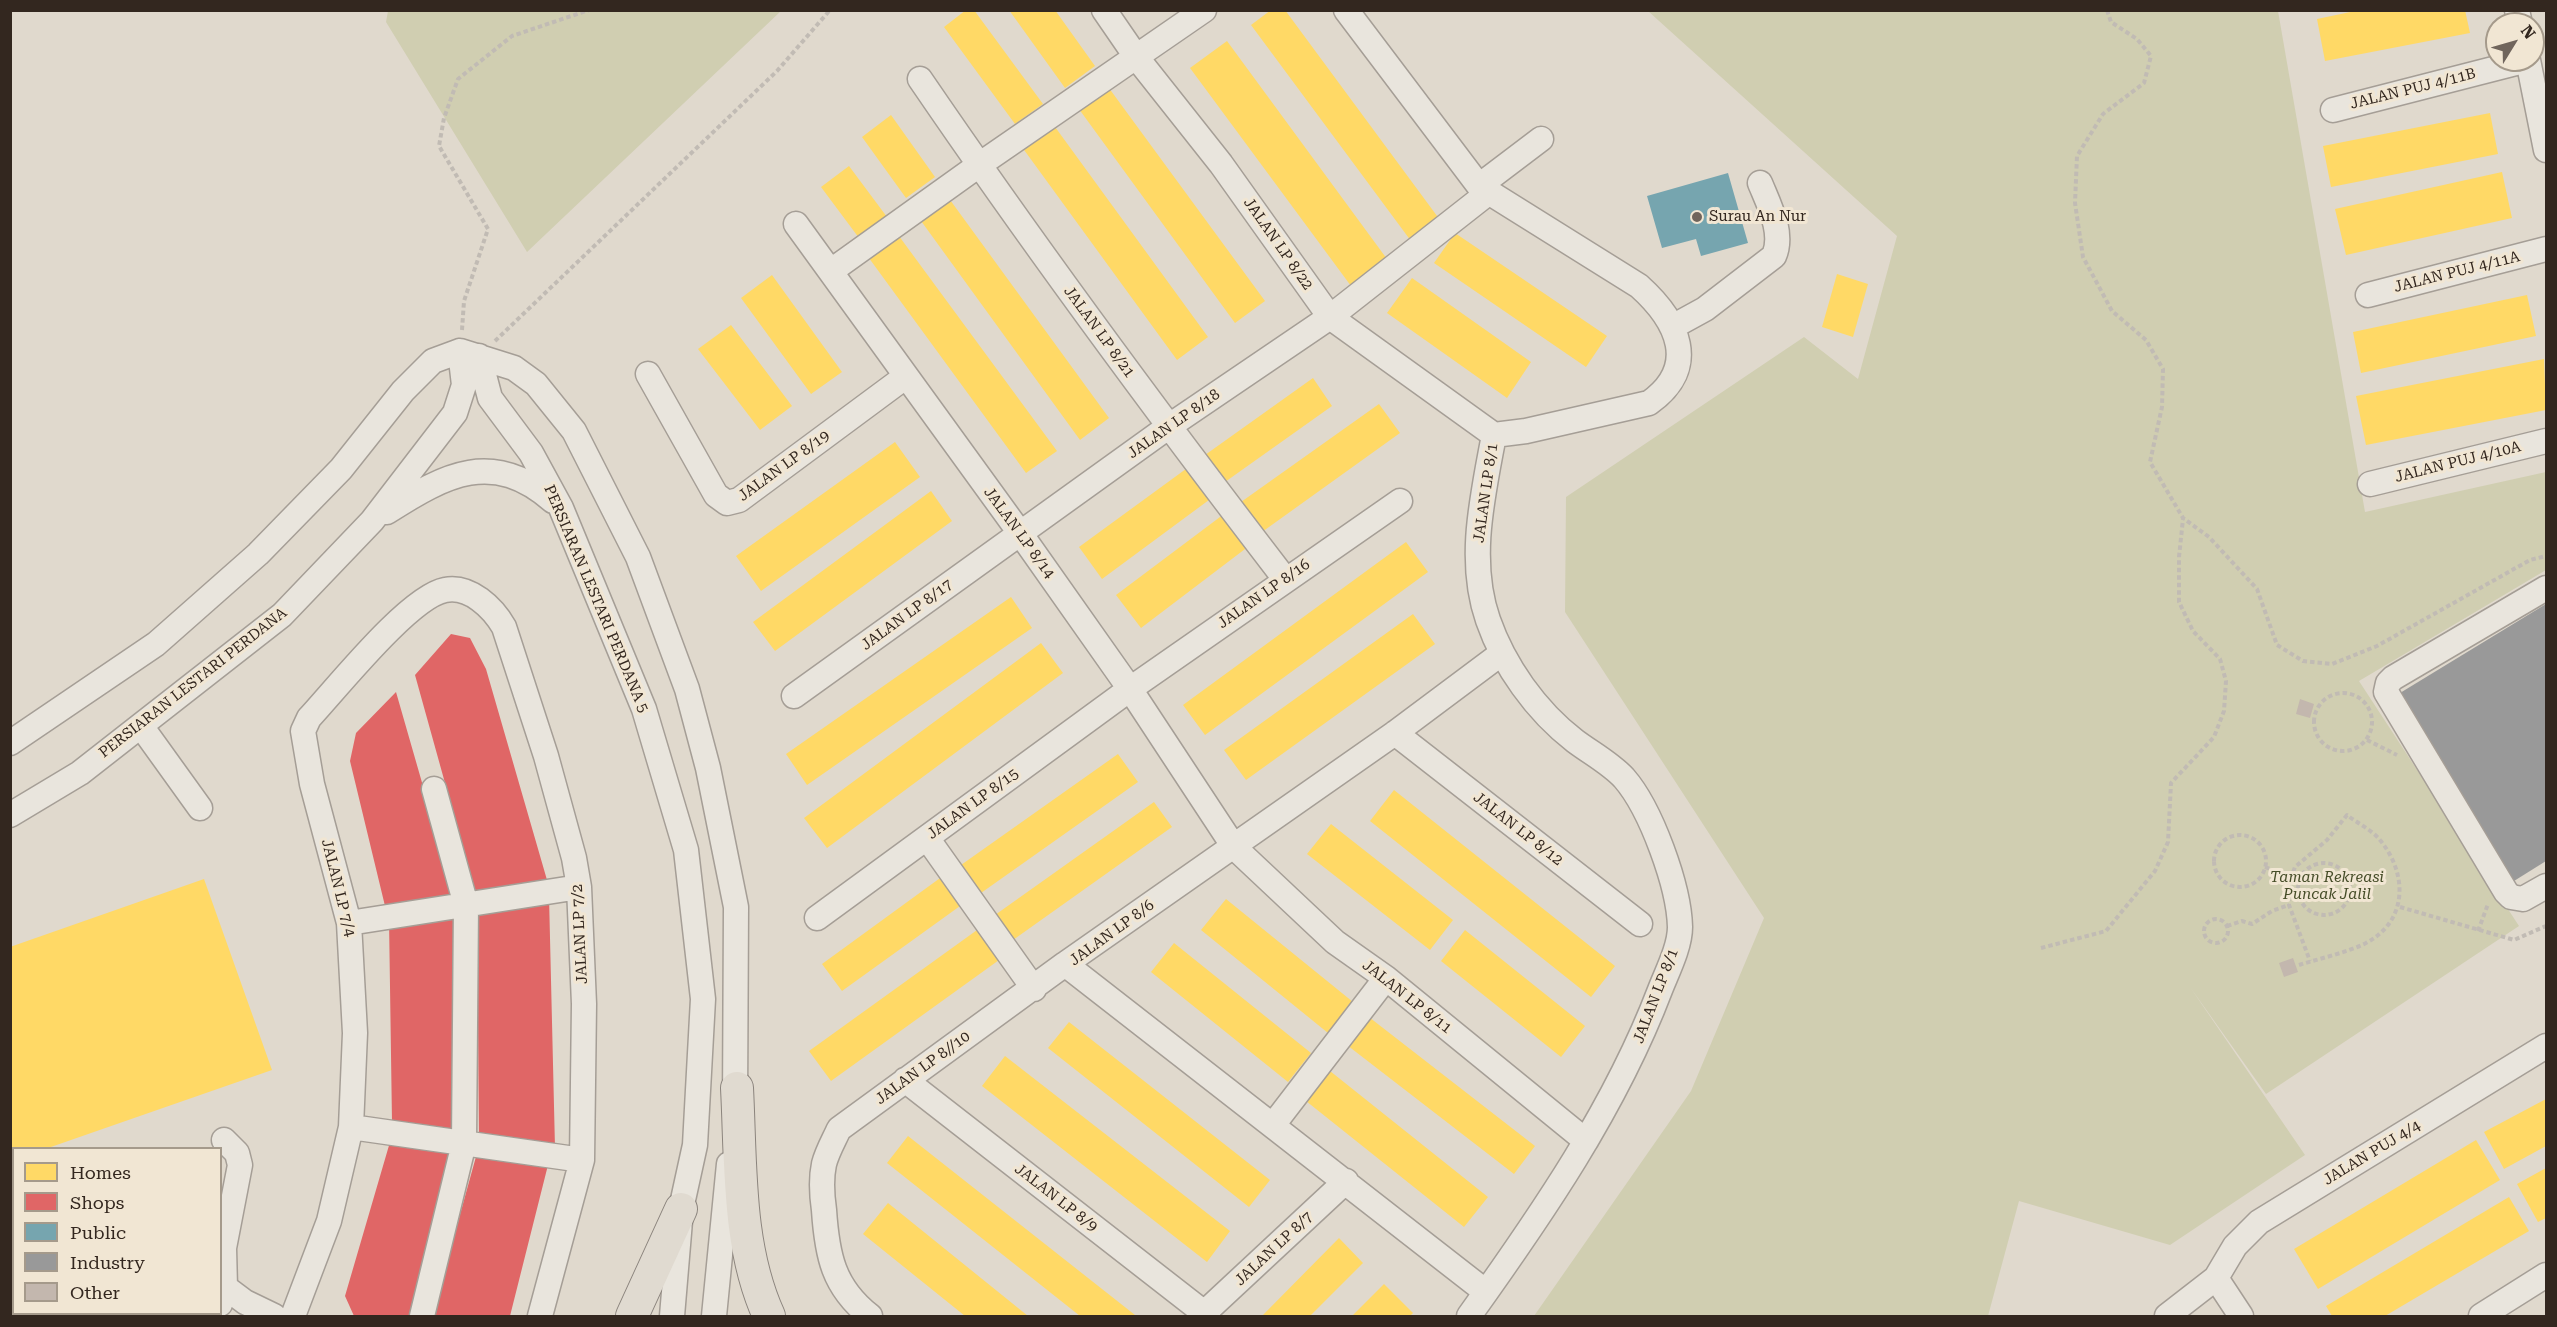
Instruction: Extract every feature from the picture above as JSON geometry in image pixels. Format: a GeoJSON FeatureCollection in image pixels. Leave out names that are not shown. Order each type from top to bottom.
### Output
{"type":"FeatureCollection","features":[{"type":"Feature","properties":{"kind":"main road"},"geometry":{"type":"LineString","coordinates":[[737,1088],[745,1230],[761,1299],[769,1317]]}},
{"type":"Feature","properties":{"kind":"main road"},"geometry":{"type":"LineString","coordinates":[[632,1317],[681,1209]]}},
{"type":"Feature","properties":{"kind":"street","name":"JALAN LP 8/22"},"geometry":{"type":"LineString","coordinates":[[1104,10],[1137,58],[1221,164],[1330,317],[1494,435]]}},
{"type":"Feature","properties":{"kind":"street"},"geometry":{"type":"LineString","coordinates":[[831,271],[978,165],[1204,10]]}},
{"type":"Feature","properties":{"kind":"street"},"geometry":{"type":"LineString","coordinates":[[1346,10],[1484,189],[1639,286],[1653,299],[1674,326],[1705,309],[1774,256],[1779,245],[1760,183]]}},
{"type":"Feature","properties":{"kind":"street","name":"JALAN PUJ 4/11B"},"geometry":{"type":"LineString","coordinates":[[2333,110],[2485,71]]}},
{"type":"Feature","properties":{"kind":"street"},"geometry":{"type":"LineString","coordinates":[[2531,72],[2547,150]]}},
{"type":"Feature","properties":{"kind":"street","name":"JALAN LP 8/21"},"geometry":{"type":"LineString","coordinates":[[920,79],[978,165],[1168,427],[1285,579]]}},
{"type":"Feature","properties":{"kind":"street","name":"JALAN LP 8/18"},"geometry":{"type":"LineString","coordinates":[[1020,533],[1168,427],[1330,317],[1484,189],[1540,139]]}},
{"type":"Feature","properties":{"kind":"street","name":"JALAN LP 8/14"},"geometry":{"type":"LineString","coordinates":[[796,224],[1130,689],[1234,847]]}},
{"type":"Feature","properties":{"kind":"street","name":"JALAN PUJ 4/11A"},"geometry":{"type":"LineString","coordinates":[[2368,295],[2547,249]]}},
{"type":"Feature","properties":{"kind":"street","name":"JALAN LP 8/1"},"geometry":{"type":"LineString","coordinates":[[1469,1317],[1586,1141],[1634,1052],[1665,976],[1680,930],[1677,901],[1642,801],[1622,776],[1575,741],[1544,712],[1520,683],[1502,653],[1487,619],[1480,589],[1478,533],[1494,435],[1526,431],[1649,403],[1665,392],[1675,377],[1678,356],[1674,326]]}},
{"type":"Feature","properties":{"kind":"street","name":"PERSIARAN LESTARI PERDANA 5"},"geometry":{"type":"LineString","coordinates":[[470,354],[489,398],[531,453],[561,508],[644,709],[686,850],[703,999],[695,1145],[681,1209],[672,1317]]}},
{"type":"Feature","properties":{"kind":"street","name":"PERSIARAN LESTARI PERDANA"},"geometry":{"type":"LineString","coordinates":[[10,815],[80,773],[282,615],[372,521],[455,413],[464,385],[470,354]]}},
{"type":"Feature","properties":{"kind":"street"},"geometry":{"type":"LineString","coordinates":[[10,743],[156,644],[250,562],[341,469],[416,376],[433,361],[470,354],[514,368],[536,384],[574,431],[638,557],[687,689],[708,768],[736,907],[737,1088],[714,1317]]}},
{"type":"Feature","properties":{"kind":"street","name":"JALAN LP 8/19"},"geometry":{"type":"LineString","coordinates":[[648,374],[716,495],[727,503],[739,500],[905,377]]}},
{"type":"Feature","properties":{"kind":"street","name":"JALAN PUJ 4/10A"},"geometry":{"type":"LineString","coordinates":[[2370,484],[2547,441]]}},
{"type":"Feature","properties":{"kind":"street"},"geometry":{"type":"LineString","coordinates":[[372,521],[418,492],[455,475],[477,472],[513,474],[535,486],[561,508]]}},
{"type":"Feature","properties":{"kind":"street","name":"JALAN LP 8/16"},"geometry":{"type":"LineString","coordinates":[[1130,689],[1285,579],[1401,501]]}},
{"type":"Feature","properties":{"kind":"street","name":"JALAN LP 8/17"},"geometry":{"type":"LineString","coordinates":[[794,696],[1020,533]]}},
{"type":"Feature","properties":{"kind":"street"},"geometry":{"type":"LineString","coordinates":[[2547,588],[2393,678],[2388,683],[2386,692],[2506,892],[2511,897],[2523,899],[2547,886]]}},
{"type":"Feature","properties":{"kind":"street","name":"JALAN LP 7/2"},"geometry":{"type":"LineString","coordinates":[[448,589],[466,593],[483,602],[495,613],[504,627],[546,756],[574,858],[579,887],[584,1004],[582,1160],[540,1317]]}},
{"type":"Feature","properties":{"kind":"street","name":"JALAN LP 7/4"},"geometry":{"type":"LineString","coordinates":[[293,1317],[329,1221],[351,1126],[355,1033],[349,923],[315,796],[303,731],[309,718],[393,628],[424,599],[448,589]]}},
{"type":"Feature","properties":{"kind":"street","name":"JALAN LP 8/6"},"geometry":{"type":"LineString","coordinates":[[1486,1292],[1065,964],[1395,733],[1502,653]]}},
{"type":"Feature","properties":{"kind":"street","name":"JALAN LP 8/15"},"geometry":{"type":"LineString","coordinates":[[817,918],[1130,689]]}},
{"type":"Feature","properties":{"kind":"street"},"geometry":{"type":"LineString","coordinates":[[141,726],[200,808]]}},
{"type":"Feature","properties":{"kind":"street","name":"JALAN LP 8/12"},"geometry":{"type":"LineString","coordinates":[[1395,733],[1640,924]]}},
{"type":"Feature","properties":{"kind":"street"},"geometry":{"type":"LineString","coordinates":[[422,1317],[464,1143],[466,905],[434,789]]}},
{"type":"Feature","properties":{"kind":"street"},"geometry":{"type":"LineString","coordinates":[[927,838],[1034,988]]}},
{"type":"Feature","properties":{"kind":"street","name":"JALAN LP 8/11"},"geometry":{"type":"LineString","coordinates":[[1234,847],[1335,942],[1386,978],[1586,1141]]}},
{"type":"Feature","properties":{"kind":"street"},"geometry":{"type":"LineString","coordinates":[[349,923],[579,887]]}},
{"type":"Feature","properties":{"kind":"street","name":"JALAN LP 8//10"},"geometry":{"type":"LineString","coordinates":[[870,1317],[852,1303],[836,1276],[826,1248],[823,1198],[824,1163],[839,1130],[1065,964]]}},
{"type":"Feature","properties":{"kind":"street"},"geometry":{"type":"LineString","coordinates":[[1273,1125],[1386,978]]}},
{"type":"Feature","properties":{"kind":"street","name":"JALAN PUJ 4/4"},"geometry":{"type":"LineString","coordinates":[[2217,1278],[2235,1246],[2259,1222],[2547,1047]]}},
{"type":"Feature","properties":{"kind":"street","name":"JALAN LP 8/9"},"geometry":{"type":"LineString","coordinates":[[905,1080],[1204,1315]]}},
{"type":"Feature","properties":{"kind":"street"},"geometry":{"type":"LineString","coordinates":[[351,1126],[582,1160]]}},
{"type":"Feature","properties":{"kind":"street"},"geometry":{"type":"LineString","coordinates":[[224,1140],[237,1153],[240,1165],[224,1230],[223,1295],[245,1302],[274,1317]]}},
{"type":"Feature","properties":{"kind":"street","name":"JALAN LP 8/7"},"geometry":{"type":"LineString","coordinates":[[1204,1315],[1346,1181]]}},
{"type":"Feature","properties":{"kind":"street"},"geometry":{"type":"LineString","coordinates":[[2481,1317],[2547,1275]]}},
{"type":"Feature","properties":{"kind":"street"},"geometry":{"type":"LineString","coordinates":[[2167,1317],[2217,1278],[2241,1317]]}},
{"type":"Feature","properties":{"kind":"path"},"geometry":{"type":"LineString","coordinates":[[470,354],[464,301],[488,229],[439,146],[444,118],[458,79],[512,36],[589,10]]}},
{"type":"Feature","properties":{"kind":"path"},"geometry":{"type":"LineString","coordinates":[[470,354],[777,71],[830,10]]}},
{"type":"Feature","properties":{"kind":"path"},"geometry":{"type":"LineString","coordinates":[[2107,10],[2111,22],[2137,39],[2151,56],[2144,83],[2103,114],[2077,156],[2075,203],[2083,257],[2112,311],[2146,340],[2163,369],[2162,407],[2150,462],[2183,518],[2210,537],[2257,589],[2277,645],[2303,661],[2331,664],[2377,645],[2530,560],[2547,556]]}},
{"type":"Feature","properties":{"kind":"path"},"geometry":{"type":"LineString","coordinates":[[2041,948],[2106,931],[2155,871],[2168,842],[2171,783],[2214,737],[2224,711],[2226,681],[2220,659],[2193,631],[2179,602],[2179,557],[2183,518]]}},
{"type":"Feature","properties":{"kind":"path"},"geometry":{"type":"LineString","coordinates":[[2344,692],[2361,699],[2372,714],[2371,732],[2367,741],[2360,747],[2342,752],[2325,745],[2314,730],[2315,712],[2320,704],[2326,697],[2344,692]]}},
{"type":"Feature","properties":{"kind":"path"},"geometry":{"type":"LineString","coordinates":[[2299,965],[2310,962],[2366,942],[2385,929],[2400,907],[2398,874],[2380,840],[2347,815],[2327,840],[2295,867],[2291,877],[2289,905],[2310,962]]}},
{"type":"Feature","properties":{"kind":"path"},"geometry":{"type":"LineString","coordinates":[[2241,834],[2258,842],[2266,858],[2265,867],[2255,882],[2238,887],[2222,880],[2216,872],[2214,854],[2224,839],[2241,834]]}},
{"type":"Feature","properties":{"kind":"path"},"geometry":{"type":"LineString","coordinates":[[2319,862],[2337,866],[2349,879],[2349,897],[2338,912],[2320,915],[2311,912],[2300,898],[2299,880],[2304,872],[2319,862]]}},
{"type":"Feature","properties":{"kind":"path"},"geometry":{"type":"LineString","coordinates":[[2265,867],[2299,880]]}},
{"type":"Feature","properties":{"kind":"path"},"geometry":{"type":"LineString","coordinates":[[2228,926],[2242,921],[2252,924],[2272,911],[2289,905]]}},
{"type":"Feature","properties":{"kind":"path"},"geometry":{"type":"LineString","coordinates":[[2400,907],[2514,940],[2547,926]]}},
{"type":"Feature","properties":{"kind":"path"},"geometry":{"type":"LineString","coordinates":[[2220,919],[2228,926],[2228,932],[2222,941],[2212,942],[2204,935],[2205,924],[2209,920],[2220,919]]}},
{"type":"Feature","properties":{"kind":"green space"},"geometry":{"type":"Polygon","coordinates":[[[388,10],[781,11],[527,252],[386,22],[388,10]]]}},
{"type":"Feature","properties":{"kind":"green space","name":"Taman Rekreasi Puncak Jalil"},"geometry":{"type":"Polygon","coordinates":[[[1648,11],[2278,11],[2365,512],[2546,472],[2546,570],[2359,681],[2519,926],[2266,1094],[2190,987],[2305,1155],[2170,1245],[2019,1201],[1988,1316],[1534,1316],[1691,1091],[1764,918],[1565,612],[1566,497],[1804,337],[1858,379],[1897,236],[1648,11]]]}},
{"type":"Feature","properties":{"kind":"building: Homes"},"geometry":{"type":"Polygon","coordinates":[[[966,10],[974,10],[1043,104],[1015,124],[944,27],[966,10]]]}},
{"type":"Feature","properties":{"kind":"building: Homes"},"geometry":{"type":"Polygon","coordinates":[[[1009,10],[1055,10],[1095,66],[1065,88],[1009,10]]]}},
{"type":"Feature","properties":{"kind":"building: Homes"},"geometry":{"type":"Polygon","coordinates":[[[1271,10],[1285,10],[1440,220],[1411,241],[1251,25],[1271,10]]]}},
{"type":"Feature","properties":{"kind":"building: Homes"},"geometry":{"type":"Polygon","coordinates":[[[2360,10],[2465,10],[2470,33],[2325,61],[2317,19],[2360,10]]]}},
{"type":"Feature","properties":{"kind":"building: Homes"},"geometry":{"type":"Polygon","coordinates":[[[1227,41],[1387,259],[1351,286],[1190,68],[1227,41]]]}},
{"type":"Feature","properties":{"kind":"building: Homes"},"geometry":{"type":"Polygon","coordinates":[[[1106,84],[1265,301],[1235,323],[1076,105],[1106,84]]]}},
{"type":"Feature","properties":{"kind":"building: Homes"},"geometry":{"type":"Polygon","coordinates":[[[2490,113],[2498,154],[2331,187],[2323,146],[2490,113]]]}},
{"type":"Feature","properties":{"kind":"building: Homes"},"geometry":{"type":"Polygon","coordinates":[[[891,115],[935,177],[906,198],[862,137],[891,115]]]}},
{"type":"Feature","properties":{"kind":"building: Homes"},"geometry":{"type":"Polygon","coordinates":[[[1050,120],[1208,337],[1177,360],[1019,143],[1050,120]]]}},
{"type":"Feature","properties":{"kind":"building: Homes"},"geometry":{"type":"Polygon","coordinates":[[[849,166],[887,217],[859,238],[821,187],[849,166]]]}},
{"type":"Feature","properties":{"kind":"building: Homes"},"geometry":{"type":"Polygon","coordinates":[[[2502,172],[2512,218],[2346,255],[2335,209],[2502,172]]]}},
{"type":"Feature","properties":{"kind":"building: Homes"},"geometry":{"type":"Polygon","coordinates":[[[945,193],[1109,418],[1080,440],[916,214],[945,193]]]}},
{"type":"Feature","properties":{"kind":"building: Homes"},"geometry":{"type":"Polygon","coordinates":[[[896,232],[1057,451],[1026,473],[866,254],[896,232]]]}},
{"type":"Feature","properties":{"kind":"building: Homes"},"geometry":{"type":"Polygon","coordinates":[[[1455,233],[1607,336],[1586,367],[1434,263],[1455,233]]]}},
{"type":"Feature","properties":{"kind":"building: Homes"},"geometry":{"type":"Polygon","coordinates":[[[1837,274],[1868,284],[1853,337],[1822,327],[1837,274]]]}},
{"type":"Feature","properties":{"kind":"building: Homes"},"geometry":{"type":"Polygon","coordinates":[[[772,275],[842,372],[811,394],[741,298],[772,275]]]}},
{"type":"Feature","properties":{"kind":"building: Homes"},"geometry":{"type":"Polygon","coordinates":[[[1412,278],[1531,362],[1507,398],[1387,313],[1412,278]]]}},
{"type":"Feature","properties":{"kind":"building: Homes"},"geometry":{"type":"Polygon","coordinates":[[[2527,295],[2536,336],[2361,373],[2353,332],[2527,295]]]}},
{"type":"Feature","properties":{"kind":"building: Homes"},"geometry":{"type":"Polygon","coordinates":[[[731,325],[792,406],[760,430],[698,349],[731,325]]]}},
{"type":"Feature","properties":{"kind":"building: Homes"},"geometry":{"type":"Polygon","coordinates":[[[2544,359],[2546,410],[2366,445],[2356,396],[2544,359]]]}},
{"type":"Feature","properties":{"kind":"building: Homes"},"geometry":{"type":"Polygon","coordinates":[[[1313,378],[1332,406],[1225,482],[1205,455],[1313,378]]]}},
{"type":"Feature","properties":{"kind":"building: Homes"},"geometry":{"type":"Polygon","coordinates":[[[1379,404],[1400,433],[1262,532],[1241,502],[1379,404]]]}},
{"type":"Feature","properties":{"kind":"building: Homes"},"geometry":{"type":"Polygon","coordinates":[[[895,442],[920,477],[761,591],[736,556],[895,442]]]}},
{"type":"Feature","properties":{"kind":"building: Homes"},"geometry":{"type":"Polygon","coordinates":[[[1190,466],[1213,497],[1102,579],[1079,547],[1190,466]]]}},
{"type":"Feature","properties":{"kind":"building: Homes"},"geometry":{"type":"Polygon","coordinates":[[[931,491],[952,521],[775,651],[753,622],[931,491]]]}},
{"type":"Feature","properties":{"kind":"building: Homes"},"geometry":{"type":"Polygon","coordinates":[[[1224,514],[1249,546],[1141,628],[1116,595],[1224,514]]]}},
{"type":"Feature","properties":{"kind":"building: Homes"},"geometry":{"type":"Polygon","coordinates":[[[1406,542],[1428,572],[1205,735],[1183,705],[1406,542]]]}},
{"type":"Feature","properties":{"kind":"building: Homes"},"geometry":{"type":"Polygon","coordinates":[[[1011,597],[1032,628],[807,785],[786,754],[1011,597]]]}},
{"type":"Feature","properties":{"kind":"building: Homes"},"geometry":{"type":"Polygon","coordinates":[[[1413,614],[1435,644],[1246,780],[1224,750],[1413,614]]]}},
{"type":"Feature","properties":{"kind":"building: Homes"},"geometry":{"type":"Polygon","coordinates":[[[1041,643],[1063,673],[827,848],[804,818],[1041,643]]]}},
{"type":"Feature","properties":{"kind":"building: Homes"},"geometry":{"type":"Polygon","coordinates":[[[1118,754],[1138,782],[981,893],[961,865],[1118,754]]]}},
{"type":"Feature","properties":{"kind":"building: Homes"},"geometry":{"type":"Polygon","coordinates":[[[1394,790],[1615,966],[1591,997],[1370,821],[1394,790]]]}},
{"type":"Feature","properties":{"kind":"building: Homes"},"geometry":{"type":"Polygon","coordinates":[[[1154,802],[1172,827],[1013,940],[995,915],[1154,802]]]}},
{"type":"Feature","properties":{"kind":"building: Homes"},"geometry":{"type":"Polygon","coordinates":[[[1331,824],[1453,920],[1430,950],[1307,854],[1331,824]]]}},
{"type":"Feature","properties":{"kind":"building: Homes"},"geometry":{"type":"Polygon","coordinates":[[[947,873],[967,901],[842,991],[822,964],[947,873]]]}},
{"type":"Feature","properties":{"kind":"building: Homes"},"geometry":{"type":"Polygon","coordinates":[[[204,879],[272,1070],[51,1147],[12,1147],[12,1162],[10,1162],[10,947],[204,879]]]}},
{"type":"Feature","properties":{"kind":"building: Homes"},"geometry":{"type":"Polygon","coordinates":[[[1226,899],[1353,1002],[1328,1033],[1201,930],[1226,899]]]}},
{"type":"Feature","properties":{"kind":"building: Homes"},"geometry":{"type":"Polygon","coordinates":[[[984,925],[1006,955],[831,1081],[809,1051],[984,925]]]}},
{"type":"Feature","properties":{"kind":"building: Homes"},"geometry":{"type":"Polygon","coordinates":[[[1465,930],[1585,1026],[1561,1057],[1441,961],[1465,930]]]}},
{"type":"Feature","properties":{"kind":"building: Homes"},"geometry":{"type":"Polygon","coordinates":[[[1174,943],[1311,1053],[1288,1082],[1151,972],[1174,943]]]}},
{"type":"Feature","properties":{"kind":"building: Homes"},"geometry":{"type":"Polygon","coordinates":[[[1365,1014],[1535,1146],[1514,1174],[1343,1042],[1365,1014]]]}},
{"type":"Feature","properties":{"kind":"building: Homes"},"geometry":{"type":"Polygon","coordinates":[[[1069,1022],[1270,1180],[1249,1207],[1048,1048],[1069,1022]]]}},
{"type":"Feature","properties":{"kind":"building: Homes"},"geometry":{"type":"Polygon","coordinates":[[[1005,1056],[1230,1231],[1207,1262],[982,1086],[1005,1056]]]}},
{"type":"Feature","properties":{"kind":"building: Homes"},"geometry":{"type":"Polygon","coordinates":[[[1325,1067],[1488,1197],[1464,1227],[1301,1097],[1325,1067]]]}},
{"type":"Feature","properties":{"kind":"building: Homes"},"geometry":{"type":"Polygon","coordinates":[[[2546,1099],[2546,1146],[2504,1169],[2484,1132],[2546,1099]]]}},
{"type":"Feature","properties":{"kind":"building: Homes"},"geometry":{"type":"Polygon","coordinates":[[[908,1136],[1135,1315],[1080,1316],[887,1163],[908,1136]]]}},
{"type":"Feature","properties":{"kind":"building: Homes"},"geometry":{"type":"Polygon","coordinates":[[[2476,1140],[2500,1180],[2318,1289],[2294,1249],[2476,1140]]]}},
{"type":"Feature","properties":{"kind":"building: Homes"},"geometry":{"type":"Polygon","coordinates":[[[2546,1168],[2546,1218],[2538,1222],[2517,1184],[2546,1168]]]}},
{"type":"Feature","properties":{"kind":"building: Homes"},"geometry":{"type":"Polygon","coordinates":[[[2509,1197],[2529,1231],[2385,1316],[2332,1316],[2326,1306],[2509,1197]]]}},
{"type":"Feature","properties":{"kind":"building: Homes"},"geometry":{"type":"Polygon","coordinates":[[[888,1203],[1028,1316],[965,1316],[863,1234],[888,1203]]]}},
{"type":"Feature","properties":{"kind":"building: Homes"},"geometry":{"type":"Polygon","coordinates":[[[1339,1238],[1363,1263],[1310,1316],[1262,1316],[1339,1238]]]}},
{"type":"Feature","properties":{"kind":"building: Homes"},"geometry":{"type":"Polygon","coordinates":[[[1384,1284],[1413,1313],[1410,1316],[1352,1316],[1384,1284]]]}},
{"type":"Feature","properties":{"kind":"building: Shops"},"geometry":{"type":"Polygon","coordinates":[[[451,634],[470,638],[486,669],[547,880],[475,891],[415,675],[451,634]]]}},
{"type":"Feature","properties":{"kind":"building: Shops"},"geometry":{"type":"Polygon","coordinates":[[[396,692],[454,894],[385,906],[350,761],[356,733],[396,692]]]}},
{"type":"Feature","properties":{"kind":"building: Shops"},"geometry":{"type":"Polygon","coordinates":[[[549,896],[555,1148],[479,1137],[477,908],[549,896]]]}},
{"type":"Feature","properties":{"kind":"building: Shops"},"geometry":{"type":"Polygon","coordinates":[[[457,910],[460,1131],[392,1122],[389,919],[457,910]]]}},
{"type":"Feature","properties":{"kind":"building: Shops"},"geometry":{"type":"Polygon","coordinates":[[[390,1142],[457,1151],[414,1316],[354,1316],[345,1296],[390,1142]]]}},
{"type":"Feature","properties":{"kind":"building: Shops"},"geometry":{"type":"Polygon","coordinates":[[[477,1153],[548,1165],[510,1316],[432,1316],[477,1153]]]}},
{"type":"Feature","properties":{"kind":"building: Public","name":"Surau An Nur"},"geometry":{"type":"Polygon","coordinates":[[[1728,173],[1748,243],[1701,256],[1696,239],[1662,248],[1647,196],[1728,173]]]}},
{"type":"Feature","properties":{"kind":"building: Industry"},"geometry":{"type":"Polygon","coordinates":[[[2546,604],[2546,861],[2514,881],[2400,693],[2546,604]]]}},
{"type":"Feature","properties":{"kind":"building: Other"},"geometry":{"type":"Polygon","coordinates":[[[2300,699],[2314,704],[2310,718],[2296,714],[2300,699]]]}},
{"type":"Feature","properties":{"kind":"building: Other"},"geometry":{"type":"Polygon","coordinates":[[[2293,958],[2298,972],[2284,977],[2279,963],[2293,958]]]}},
{"type":"Feature","properties":{"kind":"place","name":"Surau An Nur"},"geometry":{"type":"Point","coordinates":[1697,217]}}]}
